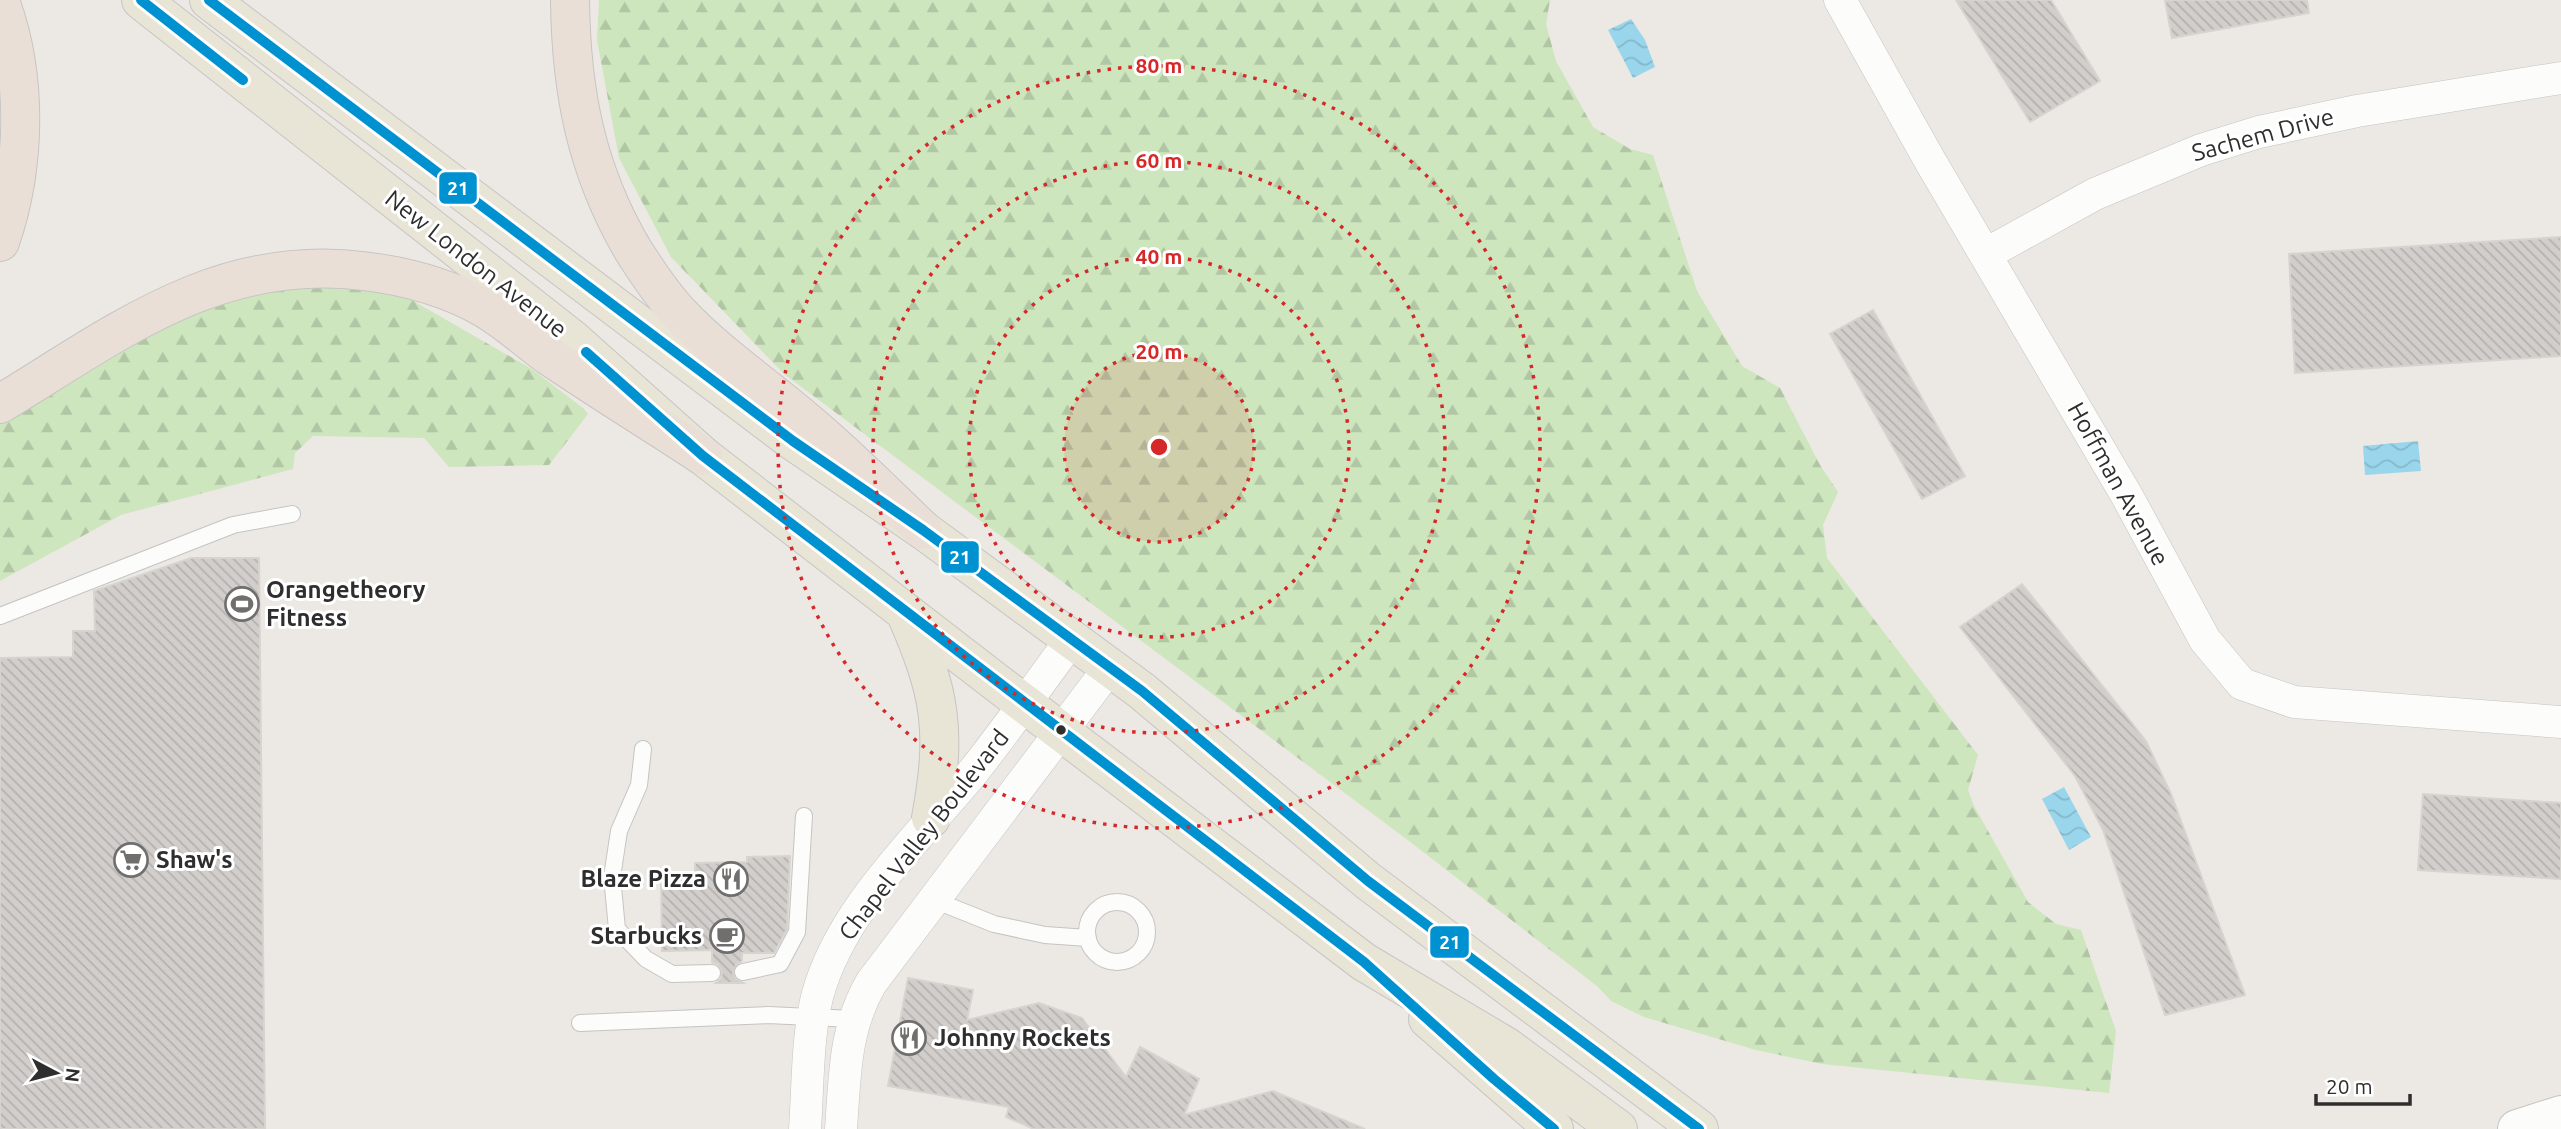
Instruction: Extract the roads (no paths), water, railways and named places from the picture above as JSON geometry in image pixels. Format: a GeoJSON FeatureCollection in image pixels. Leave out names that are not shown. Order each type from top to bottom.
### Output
{"type":"FeatureCollection","features":[{"type":"Feature","properties":{"kind":"highway"},"geometry":{"type":"LineString","coordinates":[[570,0],[573,67],[585,138],[608,204],[639,260],[678,313],[807,421],[923,530]]}},
{"type":"Feature","properties":{"kind":"highway"},"geometry":{"type":"LineString","coordinates":[[0,1],[13,45],[19,84],[20,124],[18,162],[0,242]]}},
{"type":"Feature","properties":{"kind":"highway"},"geometry":{"type":"LineString","coordinates":[[0,404],[150,313],[214,285],[242,277],[297,268],[355,270],[382,273],[433,285],[486,309],[552,358],[703,456]]}},
{"type":"Feature","properties":{"kind":"main road","name":"New London Avenue"},"geometry":{"type":"LineString","coordinates":[[141,0],[572,339],[703,456],[904,611],[1364,962],[1507,1047],[1618,1129]]}},
{"type":"Feature","properties":{"kind":"main road","name":"New London Avenue"},"geometry":{"type":"LineString","coordinates":[[209,0],[783,433],[923,530],[1142,691],[1368,881],[1699,1129]]}},
{"type":"Feature","properties":{"kind":"main road"},"geometry":{"type":"LineString","coordinates":[[904,611],[933,683],[939,712],[941,755],[932,818]]}},
{"type":"Feature","properties":{"kind":"main road"},"geometry":{"type":"LineString","coordinates":[[1364,962],[1494,1079],[1555,1129]]}},
{"type":"Feature","properties":{"kind":"street","name":"Hoffman Avenue"},"geometry":{"type":"LineString","coordinates":[[1840,0],[1928,159],[2127,496],[2204,640],[2242,684],[2294,702],[2561,722]]}},
{"type":"Feature","properties":{"kind":"street","name":"Sachem Drive"},"geometry":{"type":"LineString","coordinates":[[1986,254],[2095,194],[2187,154],[2233,140],[2357,111],[2561,78]]}},
{"type":"Feature","properties":{"kind":"street","name":"Chapel Valley Boulevard"},"geometry":{"type":"LineString","coordinates":[[805,1129],[813,1017],[823,978],[847,930],[932,818],[972,773],[1026,703],[1071,639]]}},
{"type":"Feature","properties":{"kind":"street","name":"Chapel Valley Boulevard"},"geometry":{"type":"LineString","coordinates":[[841,1129],[846,1059],[853,1019],[861,1000],[883,963],[934,900],[1110,667]]}},
{"type":"Feature","properties":{"kind":"street"},"geometry":{"type":"LineString","coordinates":[[2517,1129],[2561,1115]]}},
{"type":"Feature","properties":{"kind":"lane"},"geometry":{"type":"LineString","coordinates":[[0,616],[233,525],[292,513]]}},
{"type":"Feature","properties":{"kind":"lane"},"geometry":{"type":"LineString","coordinates":[[643,749],[639,785],[619,831],[612,877],[617,929],[646,959],[672,974],[712,974]]}},
{"type":"Feature","properties":{"kind":"lane"},"geometry":{"type":"LineString","coordinates":[[743,972],[780,964],[797,932],[804,816]]}},
{"type":"Feature","properties":{"kind":"lane"},"geometry":{"type":"LineString","coordinates":[[934,900],[993,924],[1045,935],[1088,937]]}},
{"type":"Feature","properties":{"kind":"lane"},"geometry":{"type":"LineString","coordinates":[[580,1023],[768,1015],[853,1019]]}},
{"type":"Feature","properties":{"kind":"water"},"geometry":{"type":"Polygon","coordinates":[[[1631,19],[1645,40],[1655,67],[1633,78],[1608,30],[1631,19]]]}},
{"type":"Feature","properties":{"kind":"water"},"geometry":{"type":"Polygon","coordinates":[[[2418,441],[2421,471],[2365,475],[2363,446],[2418,441]]]}},
{"type":"Feature","properties":{"kind":"water"},"geometry":{"type":"Polygon","coordinates":[[[2064,787],[2091,837],[2069,850],[2042,799],[2064,787]]]}},
{"type":"Feature","properties":{"kind":"place","name":"Orangetheory Fitness"},"geometry":{"type":"Point","coordinates":[242,604]}},
{"type":"Feature","properties":{"kind":"place","name":"Shaw's"},"geometry":{"type":"Point","coordinates":[131,860]}},
{"type":"Feature","properties":{"kind":"place","name":"Blaze Pizza"},"geometry":{"type":"Point","coordinates":[731,879]}},
{"type":"Feature","properties":{"kind":"place","name":"Starbucks"},"geometry":{"type":"Point","coordinates":[727,936]}},
{"type":"Feature","properties":{"kind":"place","name":"Johnny Rockets"},"geometry":{"type":"Point","coordinates":[909,1038]}}]}
